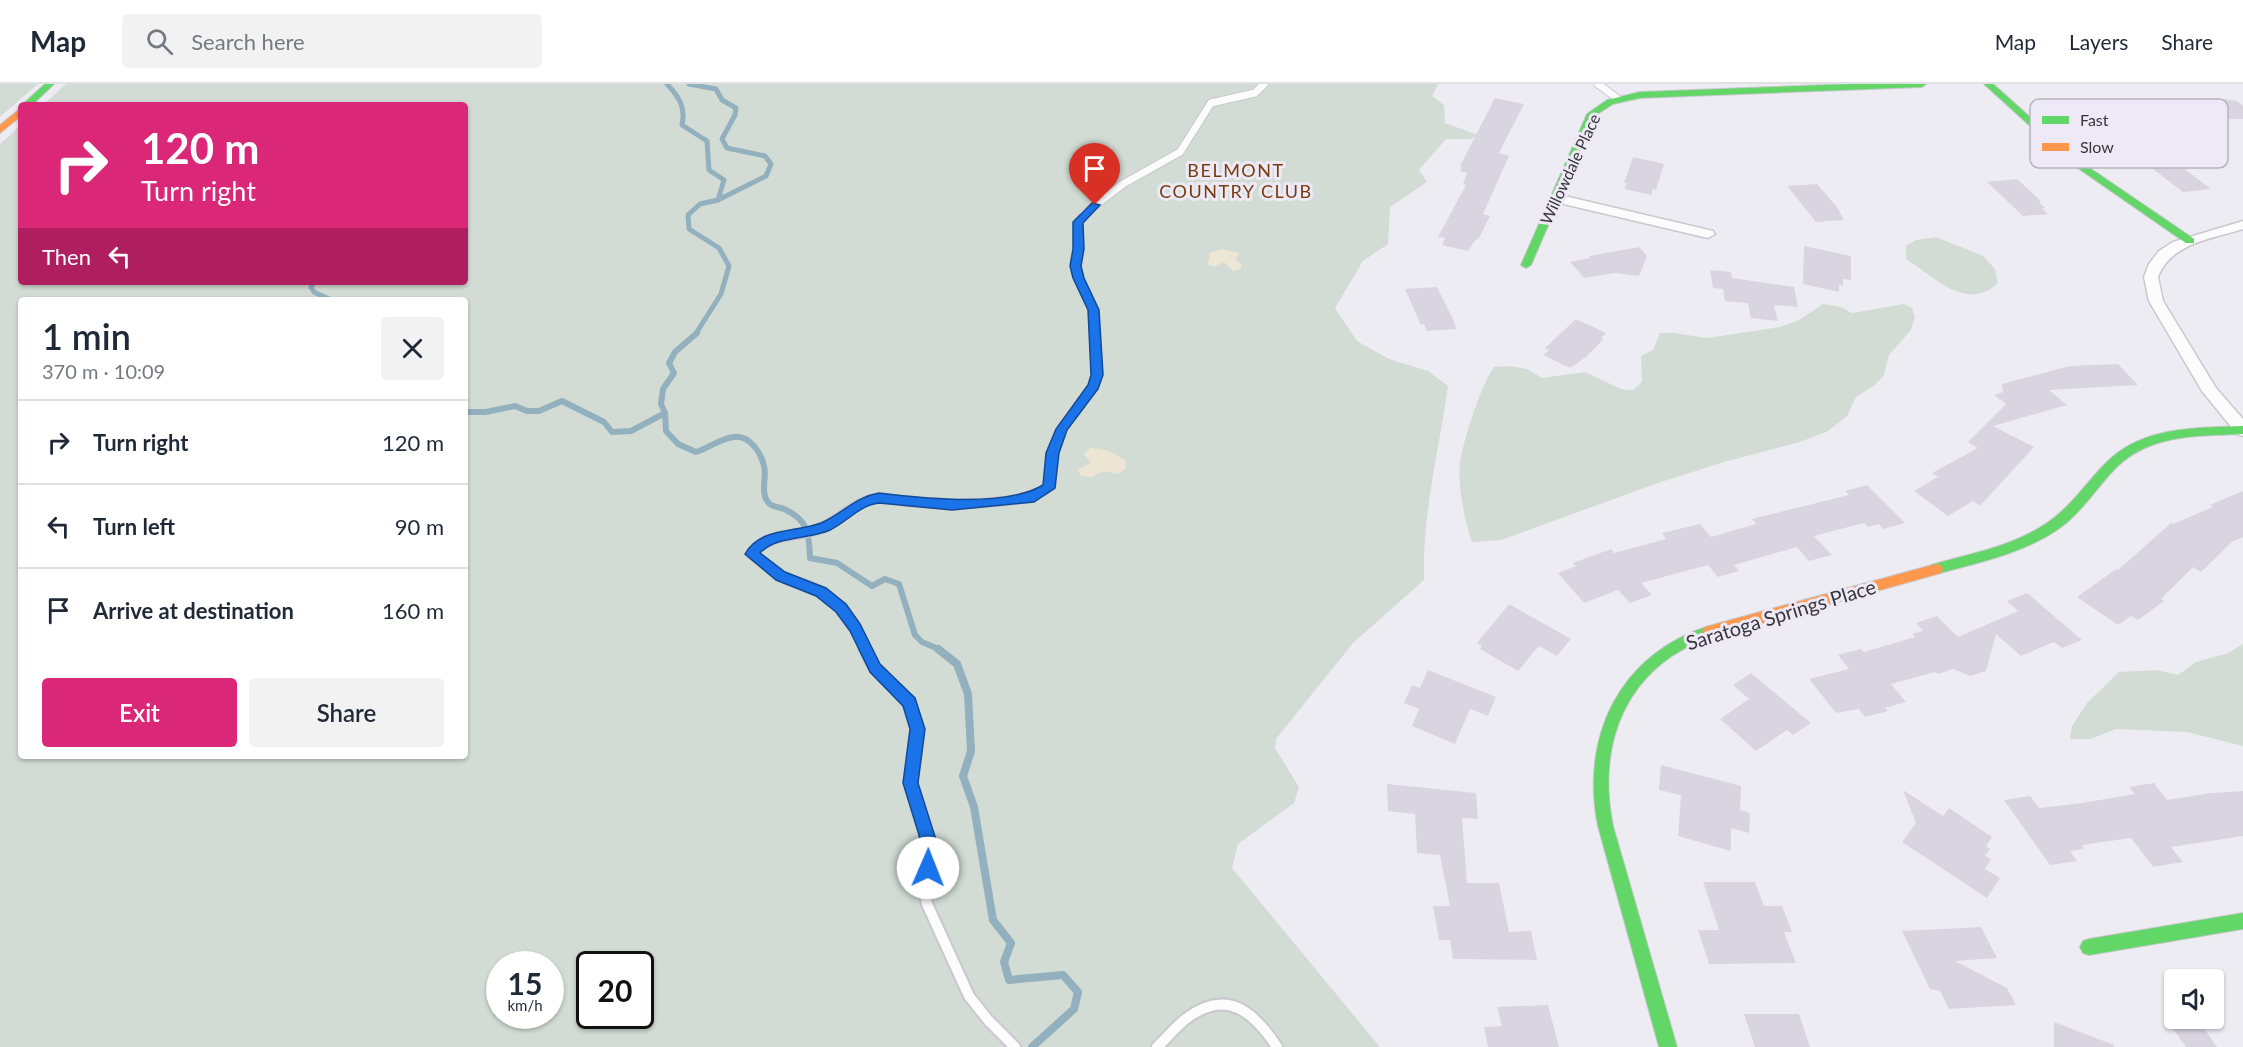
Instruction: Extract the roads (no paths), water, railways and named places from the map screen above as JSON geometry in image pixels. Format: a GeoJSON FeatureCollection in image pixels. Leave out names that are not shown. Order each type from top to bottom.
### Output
{"type":"FeatureCollection","features":[{"type":"Feature","properties":{"kind":"main road"},"geometry":{"type":"LineString","coordinates":[[30,102],[50,84]]}},
{"type":"Feature","properties":{"kind":"main road","name":"Willowdale Place"},"geometry":{"type":"LineString","coordinates":[[1526,265],[1592,114],[1600,107],[1618,99],[1640,95],[1922,84]]}},
{"type":"Feature","properties":{"kind":"main road"},"geometry":{"type":"LineString","coordinates":[[1988,84],[2030,124]]}},
{"type":"Feature","properties":{"kind":"main road"},"geometry":{"type":"LineString","coordinates":[[0,129],[18,114]]}},
{"type":"Feature","properties":{"kind":"main road"},"geometry":{"type":"LineString","coordinates":[[2084,168],[2190,241]]}},
{"type":"Feature","properties":{"kind":"main road","name":"Saratoga Springs Place"},"geometry":{"type":"LineString","coordinates":[[1668,1047],[1603,814],[1599,777],[1603,744],[1612,715],[1628,687],[1647,665],[1672,648],[1701,634],[2001,552],[2034,537],[2067,516],[2119,456],[2138,445],[2180,435],[2243,430]]}},
{"type":"Feature","properties":{"kind":"main road"},"geometry":{"type":"LineString","coordinates":[[2089,947],[2243,921]]}},
{"type":"Feature","properties":{"kind":"street"},"geometry":{"type":"LineString","coordinates":[[1556,198],[1708,234]]}},
{"type":"Feature","properties":{"kind":"street"},"geometry":{"type":"LineString","coordinates":[[2243,225],[2190,241],[2164,254],[2156,264],[2151,277],[2156,301],[2210,392],[2243,430]]}},
{"type":"Feature","properties":{"kind":"lane"},"geometry":{"type":"LineString","coordinates":[[1015,1047],[995,1028],[962,984],[927,903],[925,893],[930,846],[910,783],[918,729],[914,711],[903,695],[875,668],[855,628],[841,608],[821,592],[781,576],[751,554],[760,545],[771,540],[825,527],[867,500],[879,498],[952,505],[1023,499],[1034,497],[1047,489],[1051,485],[1053,453],[1062,429],[1093,386],[1097,375],[1094,310],[1078,278],[1076,266],[1079,249],[1078,222],[1085,213],[1123,184],[1180,152],[1212,102],[1254,93],[1264,84]]}},
{"type":"Feature","properties":{"kind":"lane"},"geometry":{"type":"LineString","coordinates":[[1599,84],[1618,99]]}},
{"type":"Feature","properties":{"kind":"lane"},"geometry":{"type":"LineString","coordinates":[[1157,1047],[1190,1016],[1220,1003],[1232,1003],[1256,1018],[1277,1047]]}},
{"type":"Feature","properties":{"kind":"waterway"},"geometry":{"type":"LineString","coordinates":[[667,84],[680,103],[683,113],[682,125],[707,141],[709,170],[724,180],[718,200]]}},
{"type":"Feature","properties":{"kind":"waterway"},"geometry":{"type":"LineString","coordinates":[[689,84],[716,89],[722,100],[736,108],[735,115],[722,139],[727,148],[765,156],[771,164],[766,176],[718,200]]}},
{"type":"Feature","properties":{"kind":"waterway"},"geometry":{"type":"LineString","coordinates":[[695,334],[721,294],[729,266],[719,248],[689,229],[688,215],[700,204],[718,200]]}},
{"type":"Feature","properties":{"kind":"waterway"},"geometry":{"type":"LineString","coordinates":[[312,285],[314,292],[325,297]]}},
{"type":"Feature","properties":{"kind":"waterway"},"geometry":{"type":"LineString","coordinates":[[665,413],[661,404],[663,389],[674,373],[669,363],[675,352],[695,334]]}},
{"type":"Feature","properties":{"kind":"waterway"},"geometry":{"type":"LineString","coordinates":[[468,412],[486,412],[515,406],[527,411],[539,411],[562,401],[604,422],[612,432],[631,431],[665,413]]}},
{"type":"Feature","properties":{"kind":"waterway"},"geometry":{"type":"LineString","coordinates":[[665,413],[666,431],[678,444],[696,452],[734,437],[750,442],[764,466],[764,490],[769,504],[792,513],[803,523],[808,535],[810,558],[837,563],[872,586],[885,579],[899,584],[915,635],[922,642],[941,650]]}},
{"type":"Feature","properties":{"kind":"waterway"},"geometry":{"type":"LineString","coordinates":[[938,649],[957,664],[968,694],[971,751],[963,776],[974,807],[993,920],[1011,943],[1004,962],[1009,980],[1063,975],[1078,992],[1074,1009],[1032,1047]]}},
{"type":"Feature","properties":{"kind":"district","name":"BELMONT COUNTRY CLUB"},"geometry":{"type":"Point","coordinates":[1236,181]}}]}
